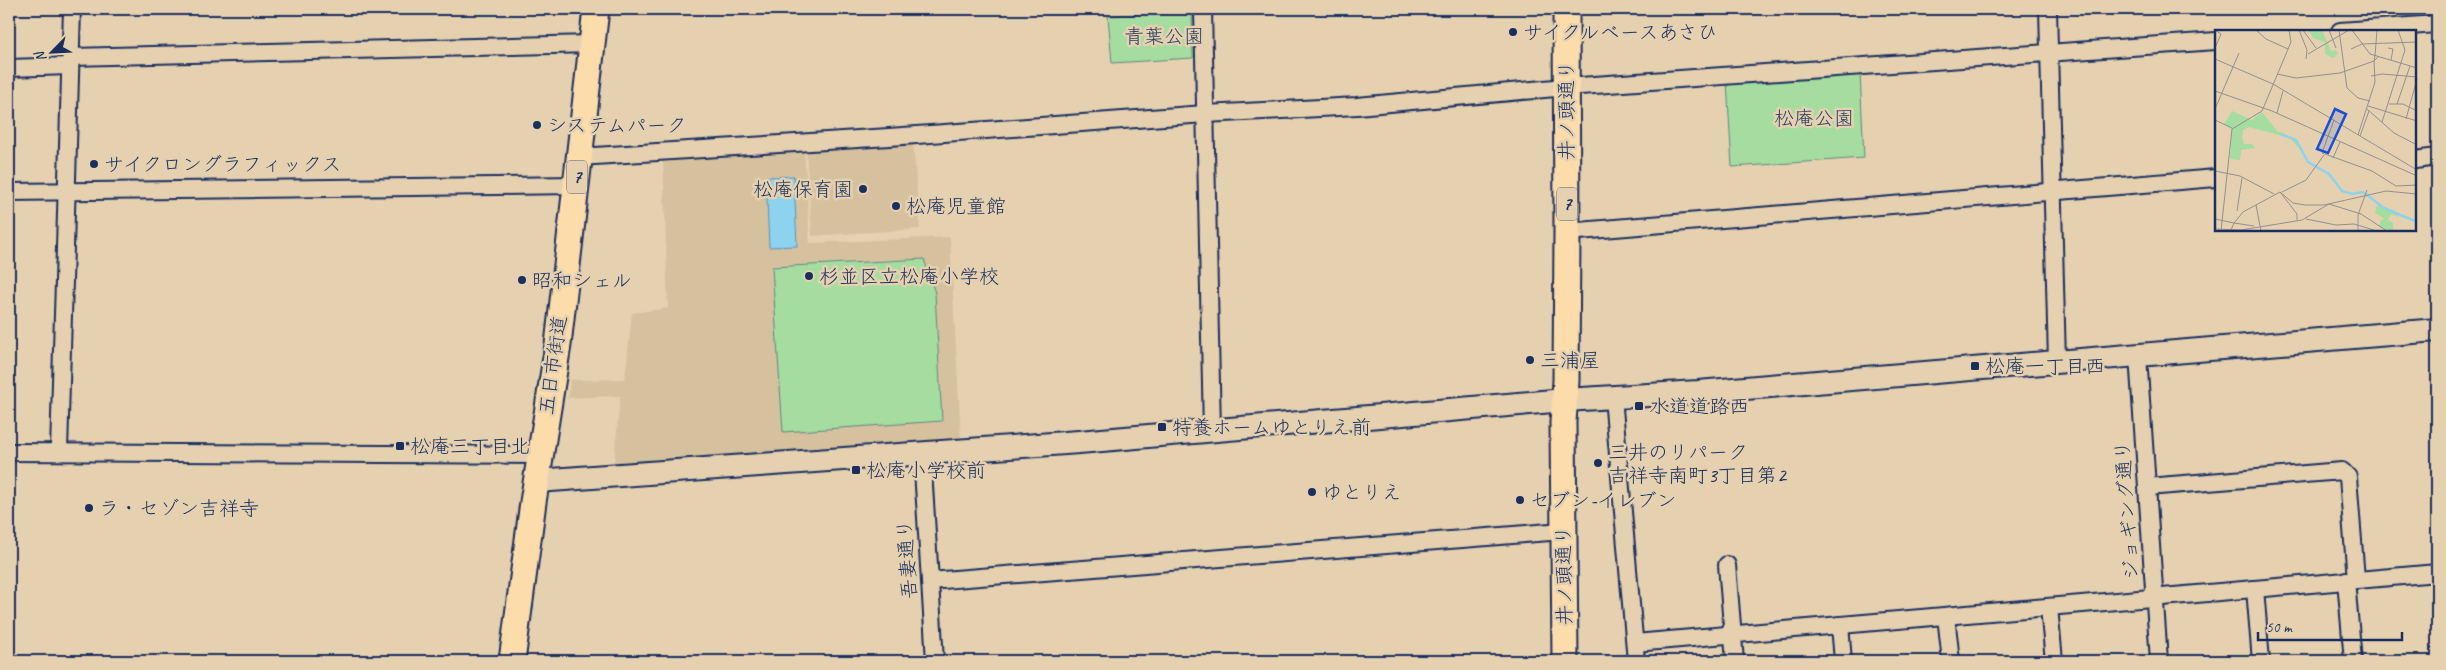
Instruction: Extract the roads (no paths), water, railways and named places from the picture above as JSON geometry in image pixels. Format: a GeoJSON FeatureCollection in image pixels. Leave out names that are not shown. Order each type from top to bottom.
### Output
{"type":"FeatureCollection","features":[{"type":"Feature","properties":{"kind":"main road","name":"五日市街道"},"geometry":{"type":"LineString","coordinates":[[512,661],[540,455],[558,345],[596,9]]}},
{"type":"Feature","properties":{"kind":"main road","name":"井ノ頭通り"},"geometry":{"type":"LineString","coordinates":[[1565,661],[1563,422],[1565,400],[1567,232],[1566,9]]}},
{"type":"Feature","properties":{"kind":"street"},"geometry":{"type":"LineString","coordinates":[[59,451],[72,9]]}},
{"type":"Feature","properties":{"kind":"street"},"geometry":{"type":"LineString","coordinates":[[1203,9],[1212,431]]}},
{"type":"Feature","properties":{"kind":"street"},"geometry":{"type":"LineString","coordinates":[[2048,9],[2051,193],[2057,362]]}},
{"type":"Feature","properties":{"kind":"street"},"geometry":{"type":"LineString","coordinates":[[2354,30],[2437,24]]}},
{"type":"Feature","properties":{"kind":"street"},"geometry":{"type":"LineString","coordinates":[[579,157],[1205,114],[1358,106],[1566,87],[2215,41]]}},
{"type":"Feature","properties":{"kind":"street"},"geometry":{"type":"LineString","coordinates":[[9,68],[70,62],[592,44]]}},
{"type":"Feature","properties":{"kind":"street"},"geometry":{"type":"LineString","coordinates":[[2416,160],[2437,157]]}},
{"type":"Feature","properties":{"kind":"street"},"geometry":{"type":"LineString","coordinates":[[1567,232],[2215,178]]}},
{"type":"Feature","properties":{"kind":"street"},"geometry":{"type":"LineString","coordinates":[[9,192],[576,185]]}},
{"type":"Feature","properties":{"kind":"street"},"geometry":{"type":"LineString","coordinates":[[537,481],[922,454],[1212,431],[1565,400],[2138,356],[2437,330]]}},
{"type":"Feature","properties":{"kind":"street","name":"ジョギング通り"},"geometry":{"type":"LineString","coordinates":[[2138,356],[2159,661]]}},
{"type":"Feature","properties":{"kind":"street"},"geometry":{"type":"LineString","coordinates":[[1613,397],[1636,661]]}},
{"type":"Feature","properties":{"kind":"street"},"geometry":{"type":"LineString","coordinates":[[9,452],[540,455]]}},
{"type":"Feature","properties":{"kind":"street","name":"吾妻通り"},"geometry":{"type":"LineString","coordinates":[[922,454],[935,661]]}},
{"type":"Feature","properties":{"kind":"street"},"geometry":{"type":"LineString","coordinates":[[2147,487],[2342,471],[2348,476],[2353,661]]}},
{"type":"Feature","properties":{"kind":"street"},"geometry":{"type":"LineString","coordinates":[[930,581],[1563,531]]}},
{"type":"Feature","properties":{"kind":"street"},"geometry":{"type":"LineString","coordinates":[[1727,565],[1735,661]]}},
{"type":"Feature","properties":{"kind":"street"},"geometry":{"type":"LineString","coordinates":[[1635,643],[2437,573]]}},
{"type":"Feature","properties":{"kind":"street"},"geometry":{"type":"LineString","coordinates":[[2255,589],[2261,661]]}},
{"type":"Feature","properties":{"kind":"street"},"geometry":{"type":"LineString","coordinates":[[2049,607],[2054,661]]}},
{"type":"Feature","properties":{"kind":"street"},"geometry":{"type":"LineString","coordinates":[[1946,616],[1951,661]]}},
{"type":"Feature","properties":{"kind":"street"},"geometry":{"type":"LineString","coordinates":[[1840,625],[1843,661]]}},
{"type":"Feature","properties":{"kind":"water"},"geometry":{"type":"Polygon","coordinates":[[[794,176],[797,246],[769,247],[766,177],[794,176]]]}},
{"type":"Feature","properties":{"kind":"place","name":"サイクルベースあさひ"},"geometry":{"type":"Point","coordinates":[1513,32]}},
{"type":"Feature","properties":{"kind":"place","name":"システムパーク"},"geometry":{"type":"Point","coordinates":[537,125]}},
{"type":"Feature","properties":{"kind":"place","name":"サイクロングラフィックス"},"geometry":{"type":"Point","coordinates":[94,164]}},
{"type":"Feature","properties":{"kind":"place","name":"松庵保育園"},"geometry":{"type":"Point","coordinates":[863,189]}},
{"type":"Feature","properties":{"kind":"place","name":"松庵児童館"},"geometry":{"type":"Point","coordinates":[896,206]}},
{"type":"Feature","properties":{"kind":"place","name":"杉並区立松庵小学校"},"geometry":{"type":"Point","coordinates":[809,276]}},
{"type":"Feature","properties":{"kind":"place","name":"昭和シェル"},"geometry":{"type":"Point","coordinates":[522,280]}},
{"type":"Feature","properties":{"kind":"place","name":"三浦屋"},"geometry":{"type":"Point","coordinates":[1530,360]}},
{"type":"Feature","properties":{"kind":"place","name":"松庵一丁目西"},"geometry":{"type":"Point","coordinates":[1975,366]}},
{"type":"Feature","properties":{"kind":"place","name":"水道道路西"},"geometry":{"type":"Point","coordinates":[1639,406]}},
{"type":"Feature","properties":{"kind":"place","name":"特養ホームゆとりえ前"},"geometry":{"type":"Point","coordinates":[1162,427]}},
{"type":"Feature","properties":{"kind":"place","name":"松庵三丁目北"},"geometry":{"type":"Point","coordinates":[400,446]}},
{"type":"Feature","properties":{"kind":"place","name":"三井のリパーク 吉祥寺南町3丁目第2"},"geometry":{"type":"Point","coordinates":[1598,463]}},
{"type":"Feature","properties":{"kind":"place","name":"松庵小学校前"},"geometry":{"type":"Point","coordinates":[856,470]}},
{"type":"Feature","properties":{"kind":"place","name":"ゆとりえ"},"geometry":{"type":"Point","coordinates":[1312,492]}},
{"type":"Feature","properties":{"kind":"place","name":"セブン-イレブン"},"geometry":{"type":"Point","coordinates":[1520,500]}},
{"type":"Feature","properties":{"kind":"place","name":"ラ・セゾン吉祥寺"},"geometry":{"type":"Point","coordinates":[89,508]}},
{"type":"Feature","properties":{"kind":"park label","name":"青葉公園"},"geometry":{"type":"Point","coordinates":[1164,36]}},
{"type":"Feature","properties":{"kind":"park label","name":"松庵公園"},"geometry":{"type":"Point","coordinates":[1814,118]}}]}
